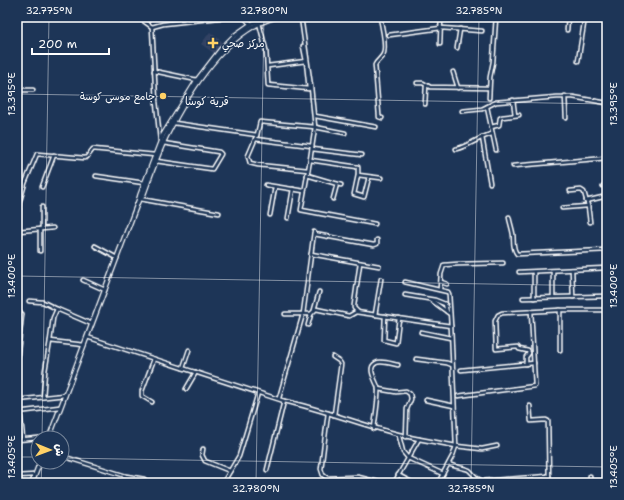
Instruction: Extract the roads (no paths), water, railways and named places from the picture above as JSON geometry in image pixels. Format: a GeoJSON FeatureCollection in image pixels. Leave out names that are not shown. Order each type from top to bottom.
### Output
{"type":"FeatureCollection","features":[{"type":"Feature","properties":{"kind":"street"},"geometry":{"type":"LineString","coordinates":[[138,17],[152,27]]}},
{"type":"Feature","properties":{"kind":"street"},"geometry":{"type":"LineString","coordinates":[[185,17],[186,21]]}},
{"type":"Feature","properties":{"kind":"street"},"geometry":{"type":"LineString","coordinates":[[152,27],[163,24],[227,17]]}},
{"type":"Feature","properties":{"kind":"street"},"geometry":{"type":"LineString","coordinates":[[244,17],[251,24]]}},
{"type":"Feature","properties":{"kind":"street"},"geometry":{"type":"LineString","coordinates":[[230,42],[266,17]]}},
{"type":"Feature","properties":{"kind":"street"},"geometry":{"type":"LineString","coordinates":[[165,136],[203,74],[230,42],[251,24],[276,17]]}},
{"type":"Feature","properties":{"kind":"street"},"geometry":{"type":"LineString","coordinates":[[301,17],[315,127],[301,210],[375,224]]}},
{"type":"Feature","properties":{"kind":"street"},"geometry":{"type":"LineString","coordinates":[[380,17],[384,40],[384,52],[377,61],[376,65],[379,117],[382,118]]}},
{"type":"Feature","properties":{"kind":"street"},"geometry":{"type":"LineString","coordinates":[[440,44],[441,17]]}},
{"type":"Feature","properties":{"kind":"street"},"geometry":{"type":"LineString","coordinates":[[489,98],[496,17]]}},
{"type":"Feature","properties":{"kind":"street"},"geometry":{"type":"LineString","coordinates":[[567,30],[568,17]]}},
{"type":"Feature","properties":{"kind":"street"},"geometry":{"type":"LineString","coordinates":[[578,61],[585,17]]}},
{"type":"Feature","properties":{"kind":"street"},"geometry":{"type":"LineString","coordinates":[[601,17],[606,19]]}},
{"type":"Feature","properties":{"kind":"street"},"geometry":{"type":"LineString","coordinates":[[259,22],[264,38],[268,66],[268,85],[309,88],[303,46]]}},
{"type":"Feature","properties":{"kind":"street"},"geometry":{"type":"LineString","coordinates":[[139,199],[143,196],[162,142],[154,71],[152,27]]}},
{"type":"Feature","properties":{"kind":"street"},"geometry":{"type":"LineString","coordinates":[[389,35],[440,28],[482,31]]}},
{"type":"Feature","properties":{"kind":"street"},"geometry":{"type":"LineString","coordinates":[[457,48],[460,29]]}},
{"type":"Feature","properties":{"kind":"street"},"geometry":{"type":"LineString","coordinates":[[268,66],[306,61]]}},
{"type":"Feature","properties":{"kind":"street"},"geometry":{"type":"LineString","coordinates":[[154,71],[197,80]]}},
{"type":"Feature","properties":{"kind":"street"},"geometry":{"type":"LineString","coordinates":[[453,72],[458,88]]}},
{"type":"Feature","properties":{"kind":"street"},"geometry":{"type":"LineString","coordinates":[[52,430],[155,155],[197,80],[203,74]]}},
{"type":"Feature","properties":{"kind":"street"},"geometry":{"type":"LineString","coordinates":[[417,83],[423,83],[430,87],[489,88]]}},
{"type":"Feature","properties":{"kind":"street"},"geometry":{"type":"LineString","coordinates":[[425,104],[426,85]]}},
{"type":"Feature","properties":{"kind":"street"},"geometry":{"type":"LineString","coordinates":[[17,90],[33,90]]}},
{"type":"Feature","properties":{"kind":"street"},"geometry":{"type":"LineString","coordinates":[[565,96],[566,118]]}},
{"type":"Feature","properties":{"kind":"street"},"geometry":{"type":"LineString","coordinates":[[462,111],[482,109],[496,102],[565,96],[607,103]]}},
{"type":"Feature","properties":{"kind":"street"},"geometry":{"type":"LineString","coordinates":[[513,100],[515,115]]}},
{"type":"Feature","properties":{"kind":"street"},"geometry":{"type":"LineString","coordinates":[[487,107],[496,150]]}},
{"type":"Feature","properties":{"kind":"street"},"geometry":{"type":"LineString","coordinates":[[491,127],[499,125],[500,117],[519,115]]}},
{"type":"Feature","properties":{"kind":"street"},"geometry":{"type":"LineString","coordinates":[[314,116],[376,127]]}},
{"type":"Feature","properties":{"kind":"street"},"geometry":{"type":"LineString","coordinates":[[308,170],[251,164],[249,162],[248,156],[261,122],[315,127],[345,133]]}},
{"type":"Feature","properties":{"kind":"street"},"geometry":{"type":"LineString","coordinates":[[174,123],[257,135]]}},
{"type":"Feature","properties":{"kind":"street"},"geometry":{"type":"LineString","coordinates":[[456,149],[466,147],[482,137],[492,134]]}},
{"type":"Feature","properties":{"kind":"street"},"geometry":{"type":"LineString","coordinates":[[482,137],[490,183]]}},
{"type":"Feature","properties":{"kind":"street"},"geometry":{"type":"LineString","coordinates":[[255,140],[362,155]]}},
{"type":"Feature","properties":{"kind":"street"},"geometry":{"type":"LineString","coordinates":[[156,161],[212,169],[221,154],[219,152],[162,142]]}},
{"type":"Feature","properties":{"kind":"street"},"geometry":{"type":"LineString","coordinates":[[53,228],[18,231],[19,204],[36,155],[40,154],[85,158],[93,149],[155,155]]}},
{"type":"Feature","properties":{"kind":"street"},"geometry":{"type":"LineString","coordinates":[[42,187],[54,155]]}},
{"type":"Feature","properties":{"kind":"street"},"geometry":{"type":"LineString","coordinates":[[513,166],[607,158]]}},
{"type":"Feature","properties":{"kind":"street"},"geometry":{"type":"LineString","coordinates":[[310,160],[358,167],[354,194],[364,197],[369,177]]}},
{"type":"Feature","properties":{"kind":"street"},"geometry":{"type":"LineString","coordinates":[[307,175],[339,184],[333,200]]}},
{"type":"Feature","properties":{"kind":"street"},"geometry":{"type":"LineString","coordinates":[[358,175],[381,178]]}},
{"type":"Feature","properties":{"kind":"street"},"geometry":{"type":"LineString","coordinates":[[96,176],[144,183]]}},
{"type":"Feature","properties":{"kind":"street"},"geometry":{"type":"LineString","coordinates":[[266,186],[304,191]]}},
{"type":"Feature","properties":{"kind":"street"},"geometry":{"type":"LineString","coordinates":[[603,186],[607,189]]}},
{"type":"Feature","properties":{"kind":"street"},"geometry":{"type":"LineString","coordinates":[[270,215],[275,187]]}},
{"type":"Feature","properties":{"kind":"street"},"geometry":{"type":"LineString","coordinates":[[288,218],[294,190]]}},
{"type":"Feature","properties":{"kind":"street"},"geometry":{"type":"LineString","coordinates":[[570,191],[582,190],[585,194],[590,222]]}},
{"type":"Feature","properties":{"kind":"street"},"geometry":{"type":"LineString","coordinates":[[586,201],[607,196]]}},
{"type":"Feature","properties":{"kind":"street"},"geometry":{"type":"LineString","coordinates":[[139,199],[219,213]]}},
{"type":"Feature","properties":{"kind":"street"},"geometry":{"type":"LineString","coordinates":[[562,208],[588,206]]}},
{"type":"Feature","properties":{"kind":"street"},"geometry":{"type":"LineString","coordinates":[[40,251],[42,207]]}},
{"type":"Feature","properties":{"kind":"street"},"geometry":{"type":"LineString","coordinates":[[509,217],[510,227],[513,233],[514,249],[517,254],[607,250]]}},
{"type":"Feature","properties":{"kind":"street"},"geometry":{"type":"LineString","coordinates":[[279,398],[303,314],[314,233],[374,245],[377,244],[377,240]]}},
{"type":"Feature","properties":{"kind":"street"},"geometry":{"type":"LineString","coordinates":[[95,246],[116,258]]}},
{"type":"Feature","properties":{"kind":"street"},"geometry":{"type":"LineString","coordinates":[[311,254],[379,266]]}},
{"type":"Feature","properties":{"kind":"street"},"geometry":{"type":"LineString","coordinates":[[358,312],[354,308],[354,305],[360,263]]}},
{"type":"Feature","properties":{"kind":"street"},"geometry":{"type":"LineString","coordinates":[[440,289],[442,268],[446,265],[503,263]]}},
{"type":"Feature","properties":{"kind":"street"},"geometry":{"type":"LineString","coordinates":[[519,272],[607,268]]}},
{"type":"Feature","properties":{"kind":"street"},"geometry":{"type":"LineString","coordinates":[[572,270],[573,297]]}},
{"type":"Feature","properties":{"kind":"street"},"geometry":{"type":"LineString","coordinates":[[553,271],[553,297]]}},
{"type":"Feature","properties":{"kind":"street"},"geometry":{"type":"LineString","coordinates":[[534,272],[534,298]]}},
{"type":"Feature","properties":{"kind":"street"},"geometry":{"type":"LineString","coordinates":[[375,315],[381,279]]}},
{"type":"Feature","properties":{"kind":"street"},"geometry":{"type":"LineString","coordinates":[[83,280],[105,290]]}},
{"type":"Feature","properties":{"kind":"street"},"geometry":{"type":"LineString","coordinates":[[405,282],[440,289],[447,291],[449,294],[456,446],[449,464],[438,483]]}},
{"type":"Feature","properties":{"kind":"street"},"geometry":{"type":"LineString","coordinates":[[441,282],[447,284]]}},
{"type":"Feature","properties":{"kind":"street"},"geometry":{"type":"LineString","coordinates":[[308,325],[319,292]]}},
{"type":"Feature","properties":{"kind":"street"},"geometry":{"type":"LineString","coordinates":[[405,296],[443,303],[446,306],[447,312]]}},
{"type":"Feature","properties":{"kind":"street"},"geometry":{"type":"LineString","coordinates":[[523,298],[607,296]]}},
{"type":"Feature","properties":{"kind":"street"},"geometry":{"type":"LineString","coordinates":[[431,300],[450,314]]}},
{"type":"Feature","properties":{"kind":"street"},"geometry":{"type":"LineString","coordinates":[[29,301],[43,302],[92,324]]}},
{"type":"Feature","properties":{"kind":"street"},"geometry":{"type":"LineString","coordinates":[[43,397],[45,371],[53,318],[57,308]]}},
{"type":"Feature","properties":{"kind":"street"},"geometry":{"type":"LineString","coordinates":[[314,310],[318,309],[348,316],[358,312],[451,326]]}},
{"type":"Feature","properties":{"kind":"street"},"geometry":{"type":"LineString","coordinates":[[560,310],[560,350]]}},
{"type":"Feature","properties":{"kind":"street"},"geometry":{"type":"LineString","coordinates":[[526,364],[526,357],[530,353],[528,351],[519,349],[518,347],[496,349],[495,321],[496,317],[500,314],[531,311],[607,310]]}},
{"type":"Feature","properties":{"kind":"street"},"geometry":{"type":"LineString","coordinates":[[458,396],[534,387],[531,311]]}},
{"type":"Feature","properties":{"kind":"street"},"geometry":{"type":"LineString","coordinates":[[17,360],[22,314]]}},
{"type":"Feature","properties":{"kind":"street"},"geometry":{"type":"LineString","coordinates":[[285,314],[311,314]]}},
{"type":"Feature","properties":{"kind":"street"},"geometry":{"type":"LineString","coordinates":[[385,316],[384,340],[396,343],[399,318]]}},
{"type":"Feature","properties":{"kind":"street"},"geometry":{"type":"LineString","coordinates":[[420,332],[451,338]]}},
{"type":"Feature","properties":{"kind":"street"},"geometry":{"type":"LineString","coordinates":[[87,337],[258,393],[299,404],[399,436],[456,446],[485,449],[497,446]]}},
{"type":"Feature","properties":{"kind":"street"},"geometry":{"type":"LineString","coordinates":[[50,341],[84,345]]}},
{"type":"Feature","properties":{"kind":"street"},"geometry":{"type":"LineString","coordinates":[[183,368],[189,350]]}},
{"type":"Feature","properties":{"kind":"street"},"geometry":{"type":"LineString","coordinates":[[334,357],[341,364],[334,416]]}},
{"type":"Feature","properties":{"kind":"street"},"geometry":{"type":"LineString","coordinates":[[152,402],[142,396],[142,391],[154,359]]}},
{"type":"Feature","properties":{"kind":"street"},"geometry":{"type":"LineString","coordinates":[[416,359],[447,362],[453,365]]}},
{"type":"Feature","properties":{"kind":"street"},"geometry":{"type":"LineString","coordinates":[[374,428],[378,389],[372,372],[374,364],[378,362],[398,365]]}},
{"type":"Feature","properties":{"kind":"street"},"geometry":{"type":"LineString","coordinates":[[461,370],[534,363]]}},
{"type":"Feature","properties":{"kind":"street"},"geometry":{"type":"LineString","coordinates":[[186,389],[196,372]]}},
{"type":"Feature","properties":{"kind":"street"},"geometry":{"type":"LineString","coordinates":[[378,389],[396,392],[406,391],[410,394],[407,409],[406,437]]}},
{"type":"Feature","properties":{"kind":"street"},"geometry":{"type":"LineString","coordinates":[[223,483],[239,456],[258,393]]}},
{"type":"Feature","properties":{"kind":"street"},"geometry":{"type":"LineString","coordinates":[[17,400],[65,395]]}},
{"type":"Feature","properties":{"kind":"street"},"geometry":{"type":"LineString","coordinates":[[426,400],[454,406]]}},
{"type":"Feature","properties":{"kind":"street"},"geometry":{"type":"LineString","coordinates":[[267,470],[284,401]]}},
{"type":"Feature","properties":{"kind":"street"},"geometry":{"type":"LineString","coordinates":[[530,406],[531,421],[548,421],[549,483]]}},
{"type":"Feature","properties":{"kind":"street"},"geometry":{"type":"LineString","coordinates":[[23,439],[19,411],[61,407]]}},
{"type":"Feature","properties":{"kind":"street"},"geometry":{"type":"LineString","coordinates":[[328,414],[321,469],[323,475],[327,478],[358,477],[382,483]]}},
{"type":"Feature","properties":{"kind":"street"},"geometry":{"type":"LineString","coordinates":[[399,436],[403,452],[408,458],[443,474]]}},
{"type":"Feature","properties":{"kind":"street"},"geometry":{"type":"LineString","coordinates":[[17,440],[30,438]]}},
{"type":"Feature","properties":{"kind":"street"},"geometry":{"type":"LineString","coordinates":[[394,483],[419,439]]}},
{"type":"Feature","properties":{"kind":"street"},"geometry":{"type":"LineString","coordinates":[[204,449],[202,455],[205,461],[230,470]]}},
{"type":"Feature","properties":{"kind":"street"},"geometry":{"type":"LineString","coordinates":[[70,459],[120,475],[144,479],[145,483]]}},
{"type":"Feature","properties":{"kind":"street"},"geometry":{"type":"LineString","coordinates":[[449,464],[455,467],[468,469],[478,480],[482,481],[549,476]]}},
{"type":"Feature","properties":{"kind":"street"},"geometry":{"type":"LineString","coordinates":[[32,483],[37,470]]}},
{"type":"Feature","properties":{"kind":"street"},"geometry":{"type":"LineString","coordinates":[[17,476],[35,475]]}},
{"type":"Feature","properties":{"kind":"street"},"geometry":{"type":"LineString","coordinates":[[398,475],[414,483]]}},
{"type":"Feature","properties":{"kind":"street"},"geometry":{"type":"LineString","coordinates":[[590,476],[590,483]]}},
{"type":"Feature","properties":{"kind":"place","name":"مركز صحي"},"geometry":{"type":"Point","coordinates":[213,43]}},
{"type":"Feature","properties":{"kind":"place","name":"جامع موسى كوسة"},"geometry":{"type":"Point","coordinates":[163,96]}},
{"type":"Feature","properties":{"kind":"district","name":"قرية كوسا"},"geometry":{"type":"Point","coordinates":[207,101]}}]}
